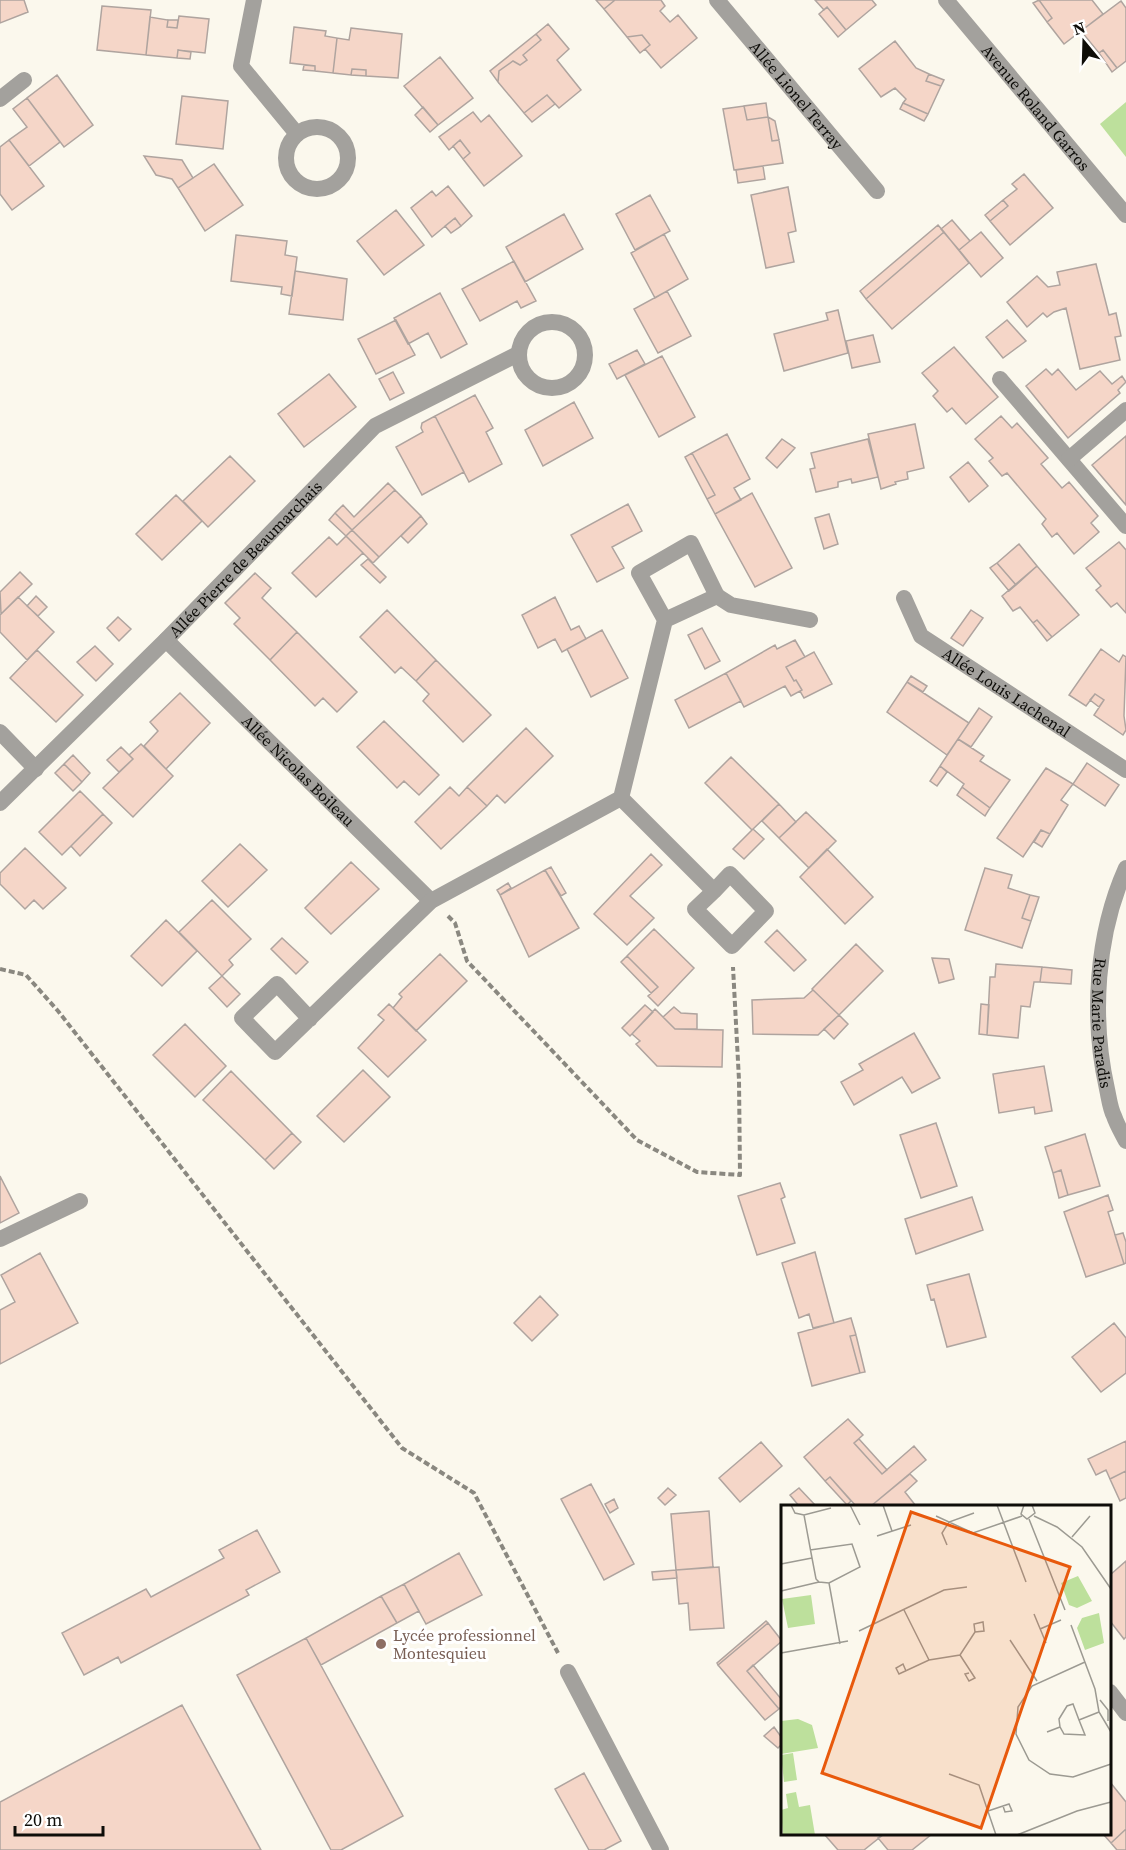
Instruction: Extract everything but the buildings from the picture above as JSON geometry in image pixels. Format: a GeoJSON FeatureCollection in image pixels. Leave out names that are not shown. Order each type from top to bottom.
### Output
{"type":"FeatureCollection","features":[{"type":"Feature","properties":{"kind":"street"},"geometry":{"type":"LineString","coordinates":[[254,0],[241,66],[297,134]]}},
{"type":"Feature","properties":{"kind":"street","name":"Allée Lionel Terray"},"geometry":{"type":"LineString","coordinates":[[717,0],[877,190]]}},
{"type":"Feature","properties":{"kind":"street","name":"Avenue Roland Garros"},"geometry":{"type":"LineString","coordinates":[[946,0],[1126,215]]}},
{"type":"Feature","properties":{"kind":"street"},"geometry":{"type":"LineString","coordinates":[[0,99],[24,80]]}},
{"type":"Feature","properties":{"kind":"street"},"geometry":{"type":"LineString","coordinates":[[554,321],[573,329],[584,347],[585,358],[576,377],[566,384],[544,387],[533,383],[525,375],[518,354],[525,334],[543,322],[554,321]]}},
{"type":"Feature","properties":{"kind":"street","name":"Allée Pierre de Beaumarchais"},"geometry":{"type":"LineString","coordinates":[[0,803],[166,640],[375,426],[518,354]]}},
{"type":"Feature","properties":{"kind":"street"},"geometry":{"type":"LineString","coordinates":[[1000,379],[1126,526]]}},
{"type":"Feature","properties":{"kind":"street"},"geometry":{"type":"LineString","coordinates":[[1069,459],[1126,410]]}},
{"type":"Feature","properties":{"kind":"street"},"geometry":{"type":"LineString","coordinates":[[310,1019],[431,901],[621,798],[666,620],[639,573],[691,543],[717,596],[731,605],[810,620]]}},
{"type":"Feature","properties":{"kind":"street"},"geometry":{"type":"LineString","coordinates":[[666,620],[717,596]]}},
{"type":"Feature","properties":{"kind":"street","name":"Allée Louis Lachenal"},"geometry":{"type":"LineString","coordinates":[[904,598],[921,636],[1126,770]]}},
{"type":"Feature","properties":{"kind":"street","name":"Allée Nicolas Boileau"},"geometry":{"type":"LineString","coordinates":[[166,640],[431,901]]}},
{"type":"Feature","properties":{"kind":"street"},"geometry":{"type":"LineString","coordinates":[[0,732],[36,769]]}},
{"type":"Feature","properties":{"kind":"street"},"geometry":{"type":"LineString","coordinates":[[621,798],[714,891]]}},
{"type":"Feature","properties":{"kind":"street","name":"Rue Marie Paradis"},"geometry":{"type":"LineString","coordinates":[[1126,868],[1115,894],[1101,957],[1099,1005],[1100,1060],[1113,1115],[1126,1141]]}},
{"type":"Feature","properties":{"kind":"street"},"geometry":{"type":"LineString","coordinates":[[730,874],[766,911],[732,946],[695,909],[714,891],[730,874]]}},
{"type":"Feature","properties":{"kind":"street"},"geometry":{"type":"LineString","coordinates":[[0,1239],[80,1201]]}},
{"type":"Feature","properties":{"kind":"street"},"geometry":{"type":"LineString","coordinates":[[568,1672],[661,1850]]}},
{"type":"Feature","properties":{"kind":"street"},"geometry":{"type":"LineString","coordinates":[[1111,1693],[1126,1713]]}},
{"type":"Feature","properties":{"kind":"path"},"geometry":{"type":"LineString","coordinates":[[431,901],[455,923],[467,961],[637,1140],[697,1172],[740,1175],[739,1080],[732,946]]}},
{"type":"Feature","properties":{"kind":"path"},"geometry":{"type":"LineString","coordinates":[[0,969],[26,975],[58,1011],[402,1448],[474,1493],[568,1672]]}},
{"type":"Feature","properties":{"kind":"green space"},"geometry":{"type":"Polygon","coordinates":[[[1126,102],[1126,157],[1100,124],[1126,102]]]}},
{"type":"Feature","properties":{"kind":"place","name":"Lycée professionnel Montesquieu"},"geometry":{"type":"Point","coordinates":[381,1644]}}]}
